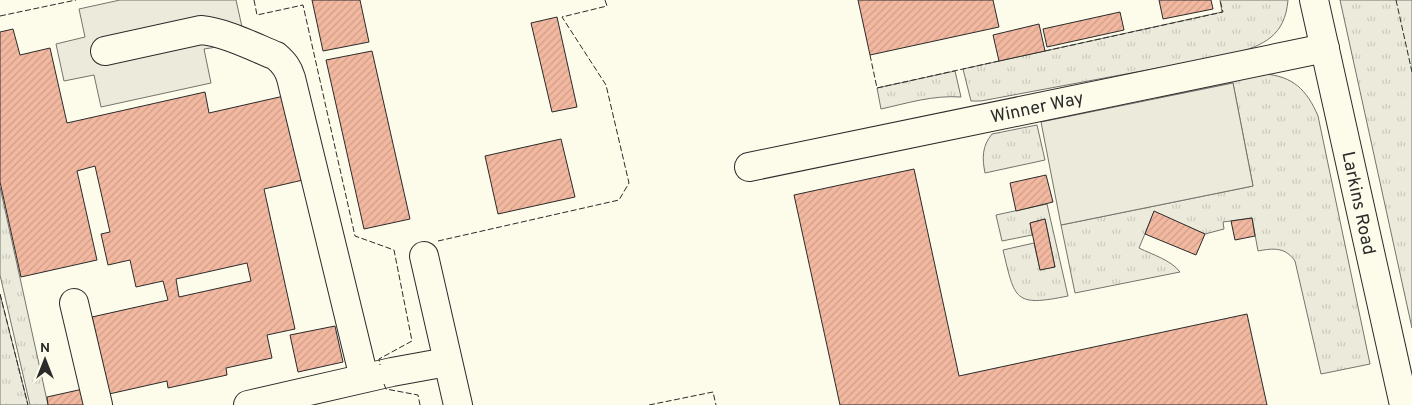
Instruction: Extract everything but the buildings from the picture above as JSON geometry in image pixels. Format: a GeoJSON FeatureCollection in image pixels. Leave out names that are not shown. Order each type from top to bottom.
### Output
{"type":"FeatureCollection","features":[{"type":"Feature","properties":{"kind":"lane","name":"Larkins Road"},"geometry":{"type":"LineString","coordinates":[[1314,0],[1404,405]]}},
{"type":"Feature","properties":{"kind":"lane"},"geometry":{"type":"LineString","coordinates":[[105,51],[201,30],[220,34],[270,54],[283,62],[287,67],[364,378]]}},
{"type":"Feature","properties":{"kind":"lane","name":"Winner Way"},"geometry":{"type":"LineString","coordinates":[[748,167],[1325,48]]}},
{"type":"Feature","properties":{"kind":"lane"},"geometry":{"type":"LineString","coordinates":[[424,256],[458,405]]}},
{"type":"Feature","properties":{"kind":"lane"},"geometry":{"type":"LineString","coordinates":[[74,303],[98,405]]}},
{"type":"Feature","properties":{"kind":"lane"},"geometry":{"type":"LineString","coordinates":[[248,405],[364,378],[447,362]]}},
{"type":"Feature","properties":{"kind":"green space"},"geometry":{"type":"Polygon","coordinates":[[[1220,0],[1288,0],[1286,12],[1277,31],[1263,42],[1244,51],[981,101],[971,101],[963,69],[1222,12],[1220,0]]]}},
{"type":"Feature","properties":{"kind":"green space"},"geometry":{"type":"Polygon","coordinates":[[[1340,0],[1412,0],[1412,328],[1340,0]]]}},
{"type":"Feature","properties":{"kind":"green space"},"geometry":{"type":"Polygon","coordinates":[[[955,71],[961,97],[931,98],[881,109],[877,88],[955,71]]]}},
{"type":"Feature","properties":{"kind":"green space"},"geometry":{"type":"Polygon","coordinates":[[[1264,74],[1283,78],[1298,86],[1309,99],[1318,116],[1370,364],[1321,374],[1295,261],[1283,251],[1269,249],[1258,251],[1252,218],[1223,222],[1224,229],[1205,234],[1154,212],[1139,248],[1167,261],[1180,272],[1075,293],[1061,225],[1253,186],[1233,83],[1157,98],[1156,94],[1264,74]]]}},
{"type":"Feature","properties":{"kind":"green space"},"geometry":{"type":"Polygon","coordinates":[[[1037,125],[1045,160],[985,173],[984,152],[986,143],[992,134],[1037,125]]]}},
{"type":"Feature","properties":{"kind":"green space"},"geometry":{"type":"Polygon","coordinates":[[[0,187],[48,405],[30,405],[0,275],[0,187]]]}},
{"type":"Feature","properties":{"kind":"green space"},"geometry":{"type":"Polygon","coordinates":[[[1047,204],[1068,296],[1037,300],[1027,299],[1020,296],[1015,289],[1003,250],[1034,243],[1040,269],[1055,267],[1045,219],[1030,223],[1032,235],[1002,241],[996,215],[1047,204]]]}},
{"type":"Feature","properties":{"kind":"green space"},"geometry":{"type":"Polygon","coordinates":[[[0,294],[28,405],[0,405],[0,294]]]}},
{"type":"Feature","properties":{"kind":"shaded area"},"geometry":{"type":"Polygon","coordinates":[[[120,0],[236,0],[242,27],[217,47],[204,49],[211,83],[101,107],[94,75],[64,81],[56,44],[85,37],[79,9],[120,0]]]}},
{"type":"Feature","properties":{"kind":"shaded area"},"geometry":{"type":"Polygon","coordinates":[[[1233,83],[1253,186],[1061,225],[1041,122],[1233,83]]]}},
{"type":"Feature","properties":{"kind":"fence"},"geometry":{"type":"LineString","coordinates":[[0,16],[76,0]]}},
{"type":"Feature","properties":{"kind":"fence"},"geometry":{"type":"LineString","coordinates":[[254,0],[257,15],[303,5],[355,236],[394,250],[412,341],[379,359],[380,365]]}},
{"type":"Feature","properties":{"kind":"fence"},"geometry":{"type":"LineString","coordinates":[[438,241],[619,200],[629,183],[606,85],[562,17],[607,6],[605,0]]}},
{"type":"Feature","properties":{"kind":"fence"},"geometry":{"type":"LineString","coordinates":[[1045,51],[1223,12],[1220,0]]}},
{"type":"Feature","properties":{"kind":"fence"},"geometry":{"type":"LineString","coordinates":[[1396,0],[1412,72]]}},
{"type":"Feature","properties":{"kind":"fence"},"geometry":{"type":"LineString","coordinates":[[870,55],[877,88],[999,61]]}},
{"type":"Feature","properties":{"kind":"fence"},"geometry":{"type":"LineString","coordinates":[[0,294],[28,405]]}},
{"type":"Feature","properties":{"kind":"fence"},"geometry":{"type":"LineString","coordinates":[[384,384],[386,389],[418,395],[420,405]]}},
{"type":"Feature","properties":{"kind":"fence"},"geometry":{"type":"LineString","coordinates":[[649,405],[713,392],[716,405]]}}]}
